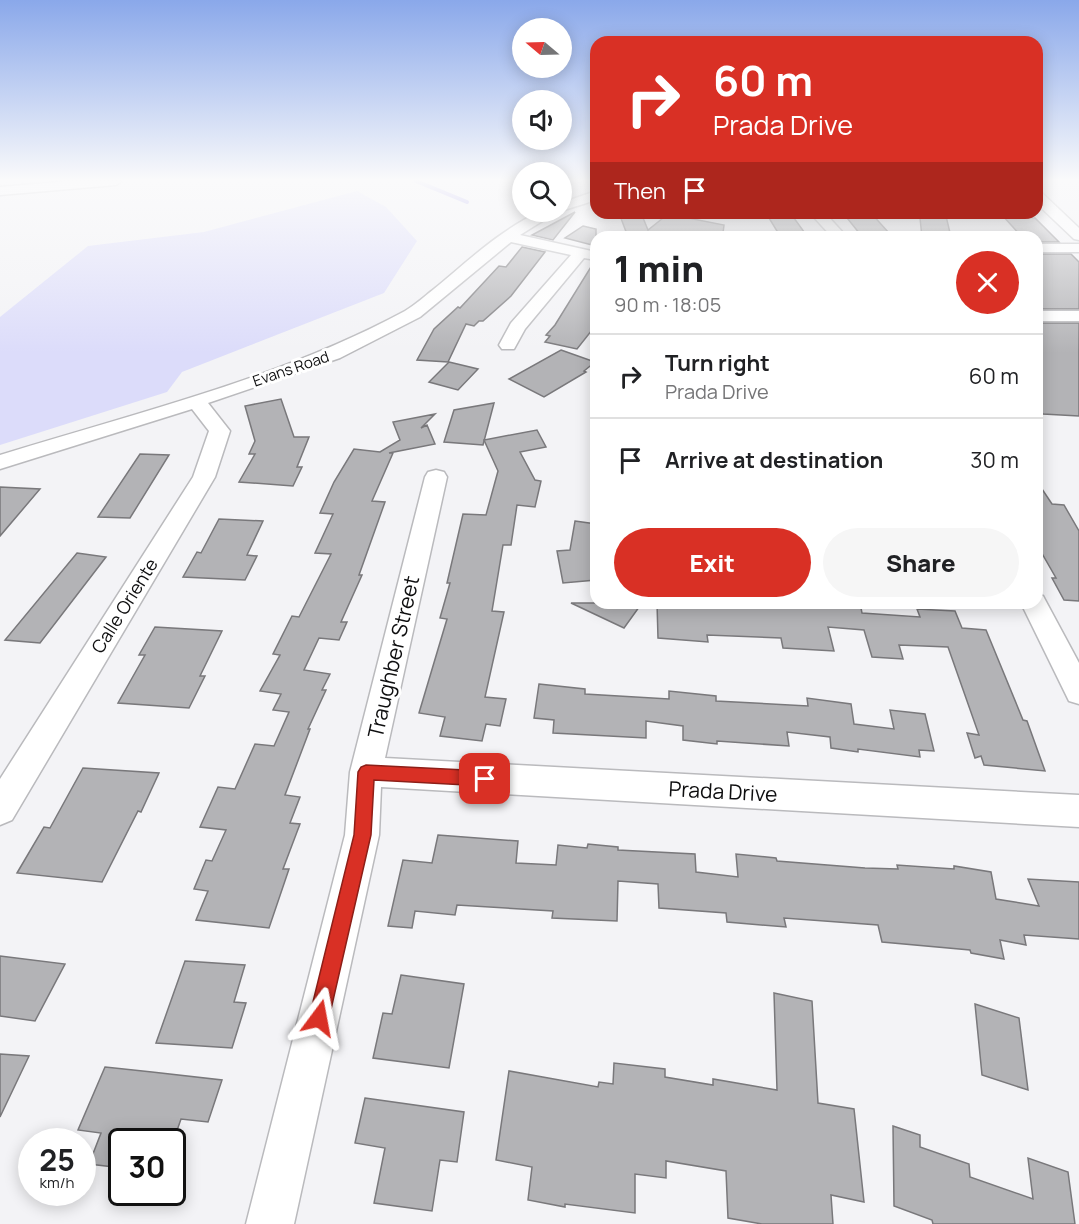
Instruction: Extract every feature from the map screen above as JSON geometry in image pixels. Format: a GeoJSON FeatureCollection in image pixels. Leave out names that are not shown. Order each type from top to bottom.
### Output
{"type":"FeatureCollection","features":[{"type":"Feature","properties":{"kind":"street","name":"Evans Road"},"geometry":{"type":"LineString","coordinates":[[0,462],[196,401],[333,354],[414,313],[507,238]]}},
{"type":"Feature","properties":{"kind":"street"},"geometry":{"type":"LineString","coordinates":[[513,238],[588,255]]}},
{"type":"Feature","properties":{"kind":"street"},"geometry":{"type":"LineString","coordinates":[[1043,248],[1079,248]]}},
{"type":"Feature","properties":{"kind":"street"},"geometry":{"type":"LineString","coordinates":[[508,345],[517,327],[588,255]]}},
{"type":"Feature","properties":{"kind":"street"},"geometry":{"type":"LineString","coordinates":[[1043,316],[1079,316]]}},
{"type":"Feature","properties":{"kind":"street","name":"Calle Oriente"},"geometry":{"type":"LineString","coordinates":[[0,809],[204,477],[220,431],[196,401]]}},
{"type":"Feature","properties":{"kind":"street","name":"Traughber Street"},"geometry":{"type":"LineString","coordinates":[[270,1224],[363,835],[366,772],[436,477]]}},
{"type":"Feature","properties":{"kind":"street"},"geometry":{"type":"LineString","coordinates":[[1037,609],[1079,692]]}},
{"type":"Feature","properties":{"kind":"street","name":"Prada Drive"},"geometry":{"type":"LineString","coordinates":[[366,772],[1079,811]]}},
{"type":"Feature","properties":{"kind":"shaded area"},"geometry":{"type":"Polygon","coordinates":[[[153,238],[414,238],[417,241],[384,293],[182,372],[167,392],[0,445],[0,317],[88,246],[153,238]]]}},
{"type":"Feature","properties":{"kind":"building"},"geometry":{"type":"Polygon","coordinates":[[[565,238],[590,238],[590,244],[565,238]]]}},
{"type":"Feature","properties":{"kind":"building"},"geometry":{"type":"Polygon","coordinates":[[[1043,238],[1055,238],[1059,242],[1043,242],[1043,238]]]}},
{"type":"Feature","properties":{"kind":"building"},"geometry":{"type":"Polygon","coordinates":[[[522,247],[545,252],[511,296],[483,321],[479,321],[474,326],[466,324],[448,362],[417,360],[434,329],[458,307],[460,308],[499,266],[506,267],[522,247]]]}},
{"type":"Feature","properties":{"kind":"building"},"geometry":{"type":"Polygon","coordinates":[[[1043,254],[1071,254],[1079,262],[1079,309],[1043,309],[1043,254]]]}},
{"type":"Feature","properties":{"kind":"building"},"geometry":{"type":"Polygon","coordinates":[[[590,268],[590,333],[577,349],[545,342],[550,336],[546,335],[555,325],[590,268]]]}},
{"type":"Feature","properties":{"kind":"building"},"geometry":{"type":"Polygon","coordinates":[[[1043,323],[1079,323],[1079,416],[1043,414],[1043,323]]]}},
{"type":"Feature","properties":{"kind":"building"},"geometry":{"type":"Polygon","coordinates":[[[561,350],[590,360],[590,366],[584,371],[586,372],[544,397],[509,379],[561,350]]]}},
{"type":"Feature","properties":{"kind":"building"},"geometry":{"type":"Polygon","coordinates":[[[449,362],[478,369],[458,390],[429,382],[449,362]]]}},
{"type":"Feature","properties":{"kind":"building"},"geometry":{"type":"Polygon","coordinates":[[[281,399],[294,437],[309,437],[297,467],[302,467],[293,486],[239,482],[255,454],[249,454],[255,441],[245,406],[281,399]]]}},
{"type":"Feature","properties":{"kind":"building"},"geometry":{"type":"Polygon","coordinates":[[[494,403],[483,445],[444,442],[454,410],[494,403]]]}},
{"type":"Feature","properties":{"kind":"building"},"geometry":{"type":"Polygon","coordinates":[[[435,414],[421,428],[427,425],[435,444],[389,453],[393,453],[372,501],[385,502],[359,575],[362,575],[341,622],[347,622],[339,640],[319,638],[304,670],[330,674],[322,690],[326,690],[308,729],[310,729],[285,795],[300,797],[290,823],[300,824],[283,869],[289,869],[269,928],[196,920],[208,891],[194,889],[206,860],[212,861],[226,830],[200,827],[218,787],[235,789],[255,744],[274,746],[289,712],[273,710],[281,694],[260,691],[280,655],[273,654],[292,616],[299,617],[331,554],[315,553],[333,514],[320,513],[334,482],[354,449],[380,452],[400,440],[393,422],[435,414]]]}},
{"type":"Feature","properties":{"kind":"building"},"geometry":{"type":"Polygon","coordinates":[[[537,430],[546,447],[520,452],[535,480],[541,481],[535,507],[517,505],[511,545],[503,545],[492,611],[504,612],[485,697],[506,699],[500,726],[486,724],[482,741],[440,736],[445,717],[419,713],[447,619],[440,618],[450,583],[447,583],[463,514],[486,515],[498,471],[484,440],[537,430]]]}},
{"type":"Feature","properties":{"kind":"building"},"geometry":{"type":"Polygon","coordinates":[[[140,454],[169,455],[130,518],[98,517],[140,454]]]}},
{"type":"Feature","properties":{"kind":"building"},"geometry":{"type":"Polygon","coordinates":[[[0,487],[40,489],[0,536],[0,487]]]}},
{"type":"Feature","properties":{"kind":"building"},"geometry":{"type":"Polygon","coordinates":[[[1043,490],[1052,504],[1064,505],[1079,531],[1079,601],[1064,600],[1052,578],[1056,578],[1043,555],[1043,490]]]}},
{"type":"Feature","properties":{"kind":"building"},"geometry":{"type":"Polygon","coordinates":[[[219,519],[263,521],[247,555],[257,556],[245,580],[183,577],[197,552],[201,553],[219,519]]]}},
{"type":"Feature","properties":{"kind":"building"},"geometry":{"type":"Polygon","coordinates":[[[575,521],[590,523],[590,581],[563,583],[557,551],[570,550],[575,521]]]}},
{"type":"Feature","properties":{"kind":"building"},"geometry":{"type":"Polygon","coordinates":[[[77,553],[106,557],[40,643],[5,640],[77,553]]]}},
{"type":"Feature","properties":{"kind":"building"},"geometry":{"type":"Polygon","coordinates":[[[571,603],[590,603],[590,609],[638,609],[624,628],[571,603]]]}},
{"type":"Feature","properties":{"kind":"building"},"geometry":{"type":"Polygon","coordinates":[[[657,609],[861,609],[862,613],[920,617],[917,609],[955,611],[962,628],[986,630],[1023,720],[1027,721],[1045,771],[984,765],[981,756],[975,758],[967,733],[979,735],[948,647],[899,645],[903,659],[872,657],[864,630],[828,627],[834,651],[783,648],[781,638],[707,635],[708,642],[658,638],[657,609]]]}},
{"type":"Feature","properties":{"kind":"building"},"geometry":{"type":"Polygon","coordinates":[[[155,627],[222,631],[200,676],[205,676],[189,708],[118,703],[145,655],[139,655],[155,627]]]}},
{"type":"Feature","properties":{"kind":"building"},"geometry":{"type":"Polygon","coordinates":[[[539,684],[585,689],[585,694],[669,699],[669,691],[716,696],[716,701],[808,706],[807,698],[851,704],[854,724],[894,729],[890,710],[925,714],[934,751],[919,750],[920,757],[858,749],[858,752],[831,748],[830,737],[787,732],[789,746],[717,741],[717,744],[683,740],[683,726],[646,721],[646,738],[553,733],[554,720],[534,718],[539,684]]]}},
{"type":"Feature","properties":{"kind":"building"},"geometry":{"type":"Polygon","coordinates":[[[83,768],[159,773],[141,812],[138,811],[102,882],[17,873],[44,827],[50,828],[83,768]]]}},
{"type":"Feature","properties":{"kind":"building"},"geometry":{"type":"Polygon","coordinates":[[[438,835],[518,841],[516,863],[556,865],[558,845],[587,848],[588,844],[618,847],[618,850],[695,854],[696,872],[738,877],[736,854],[776,858],[777,861],[865,868],[898,869],[897,865],[954,869],[954,866],[991,872],[996,899],[1039,906],[1028,879],[1079,882],[1079,939],[1024,935],[1026,945],[1000,940],[1004,959],[971,953],[970,950],[882,942],[878,925],[784,918],[786,927],[727,922],[726,913],[659,908],[658,884],[618,881],[617,921],[552,918],[553,911],[457,905],[455,915],[415,911],[412,928],[388,926],[403,860],[432,863],[438,835]]]}},
{"type":"Feature","properties":{"kind":"building"},"geometry":{"type":"Polygon","coordinates":[[[0,956],[65,964],[35,1021],[0,1016],[0,956]]]}},
{"type":"Feature","properties":{"kind":"building"},"geometry":{"type":"Polygon","coordinates":[[[185,961],[245,965],[234,1002],[246,1003],[232,1048],[156,1043],[185,961]]]}},
{"type":"Feature","properties":{"kind":"building"},"geometry":{"type":"Polygon","coordinates":[[[401,975],[464,984],[449,1068],[373,1058],[383,1013],[392,1014],[401,975]]]}},
{"type":"Feature","properties":{"kind":"building"},"geometry":{"type":"Polygon","coordinates":[[[774,993],[812,1001],[818,1103],[854,1109],[864,1202],[831,1195],[833,1224],[762,1224],[728,1218],[726,1171],[666,1161],[666,1178],[635,1174],[635,1213],[565,1204],[565,1207],[528,1200],[532,1167],[496,1160],[509,1071],[598,1087],[599,1082],[613,1084],[614,1063],[665,1069],[665,1077],[713,1085],[713,1079],[777,1090],[774,993]]]}},
{"type":"Feature","properties":{"kind":"building"},"geometry":{"type":"Polygon","coordinates":[[[975,1004],[1019,1018],[1028,1090],[982,1075],[975,1004]]]}},
{"type":"Feature","properties":{"kind":"building"},"geometry":{"type":"Polygon","coordinates":[[[0,1054],[29,1056],[0,1117],[0,1054]]]}},
{"type":"Feature","properties":{"kind":"building"},"geometry":{"type":"Polygon","coordinates":[[[105,1067],[222,1080],[208,1122],[181,1119],[178,1128],[108,1128],[108,1166],[96,1165],[96,1146],[101,1133],[96,1132],[96,1128],[79,1128],[105,1067]]]}},
{"type":"Feature","properties":{"kind":"building"},"geometry":{"type":"Polygon","coordinates":[[[365,1098],[464,1112],[457,1162],[440,1160],[432,1211],[374,1203],[385,1148],[355,1143],[365,1098]]]}},
{"type":"Feature","properties":{"kind":"building"},"geometry":{"type":"Polygon","coordinates":[[[893,1126],[920,1135],[920,1147],[969,1164],[970,1177],[1033,1199],[1028,1158],[1068,1172],[1075,1224],[933,1224],[932,1220],[894,1206],[893,1126]]]}},
{"type":"Feature","properties":{"kind":"route"},"geometry":{"type":"LineString","coordinates":[[319,1018],[363,835],[366,772],[485,779]]}}]}
